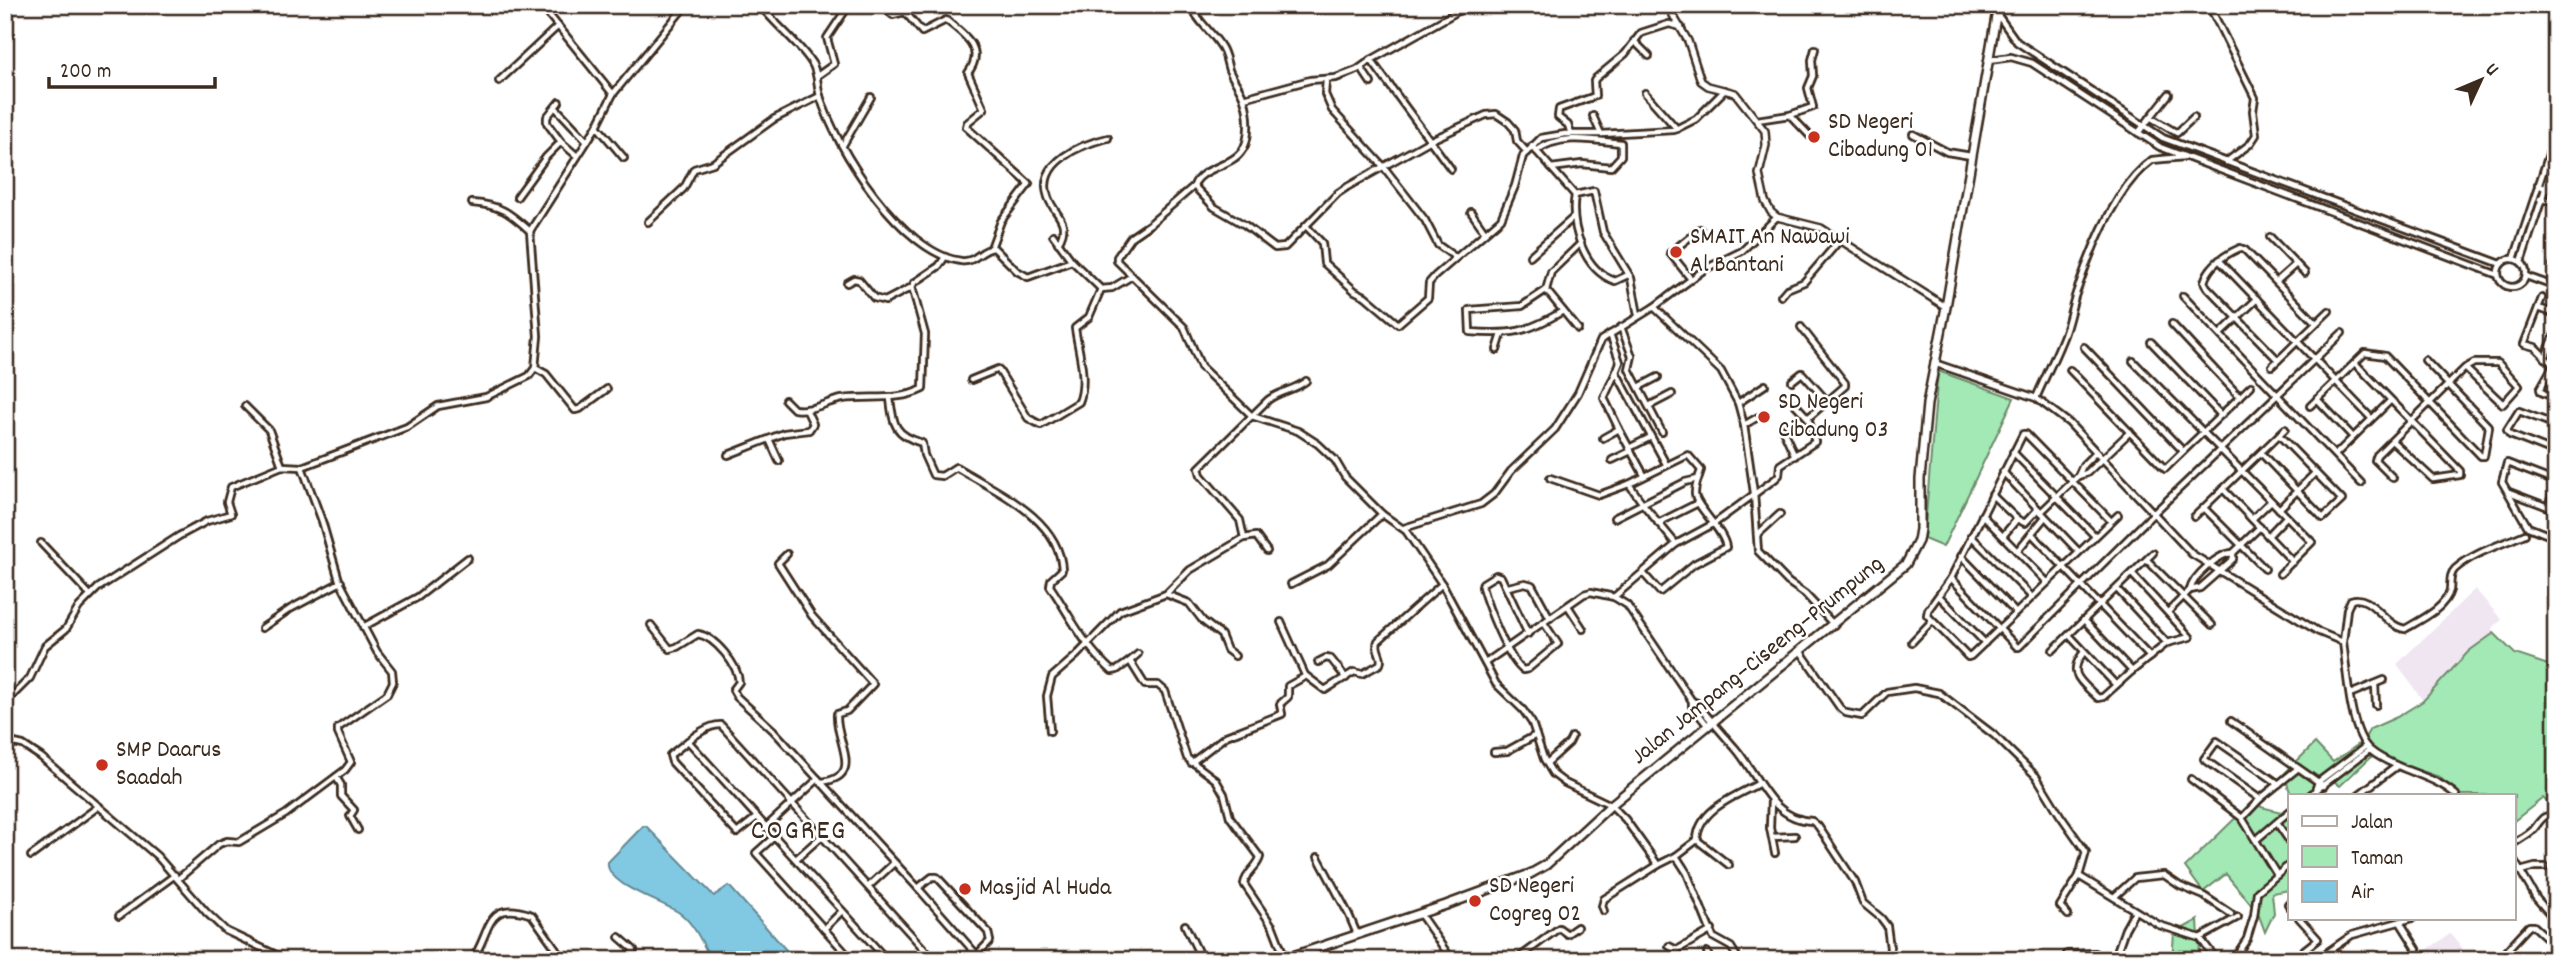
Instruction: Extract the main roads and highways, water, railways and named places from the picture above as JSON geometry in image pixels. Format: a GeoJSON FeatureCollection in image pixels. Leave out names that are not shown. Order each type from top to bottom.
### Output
{"type":"FeatureCollection","features":[{"type":"Feature","properties":{"kind":"main road","name":"Jalan Jampang–Ciseeng–Prumpung"},"geometry":{"type":"LineString","coordinates":[[1283,959],[1518,879],[1546,865],[1611,805],[1906,564],[1920,529],[1922,453],[1927,404],[1997,9]]}},
{"type":"Feature","properties":{"kind":"water"},"geometry":{"type":"Polygon","coordinates":[[[646,826],[714,896],[728,886],[731,888],[795,960],[711,960],[695,929],[686,918],[615,878],[609,870],[608,862],[646,826]]]}},
{"type":"Feature","properties":{"kind":"place","name":"SD Negeri Cibadung 01"},"geometry":{"type":"Point","coordinates":[1814,137]}},
{"type":"Feature","properties":{"kind":"place","name":"SMAIT An Nawawi Al Bantani"},"geometry":{"type":"Point","coordinates":[1676,252]}},
{"type":"Feature","properties":{"kind":"place","name":"SD Negeri Cibadung 03"},"geometry":{"type":"Point","coordinates":[1764,417]}},
{"type":"Feature","properties":{"kind":"place","name":"SMP Daarus Saadah"},"geometry":{"type":"Point","coordinates":[102,765]}},
{"type":"Feature","properties":{"kind":"place","name":"Masjid Al Huda"},"geometry":{"type":"Point","coordinates":[965,889]}},
{"type":"Feature","properties":{"kind":"place","name":"SD Negeri Cogreg 02"},"geometry":{"type":"Point","coordinates":[1475,901]}},
{"type":"Feature","properties":{"kind":"district","name":"COGREG"},"geometry":{"type":"Point","coordinates":[799,833]}}]}
